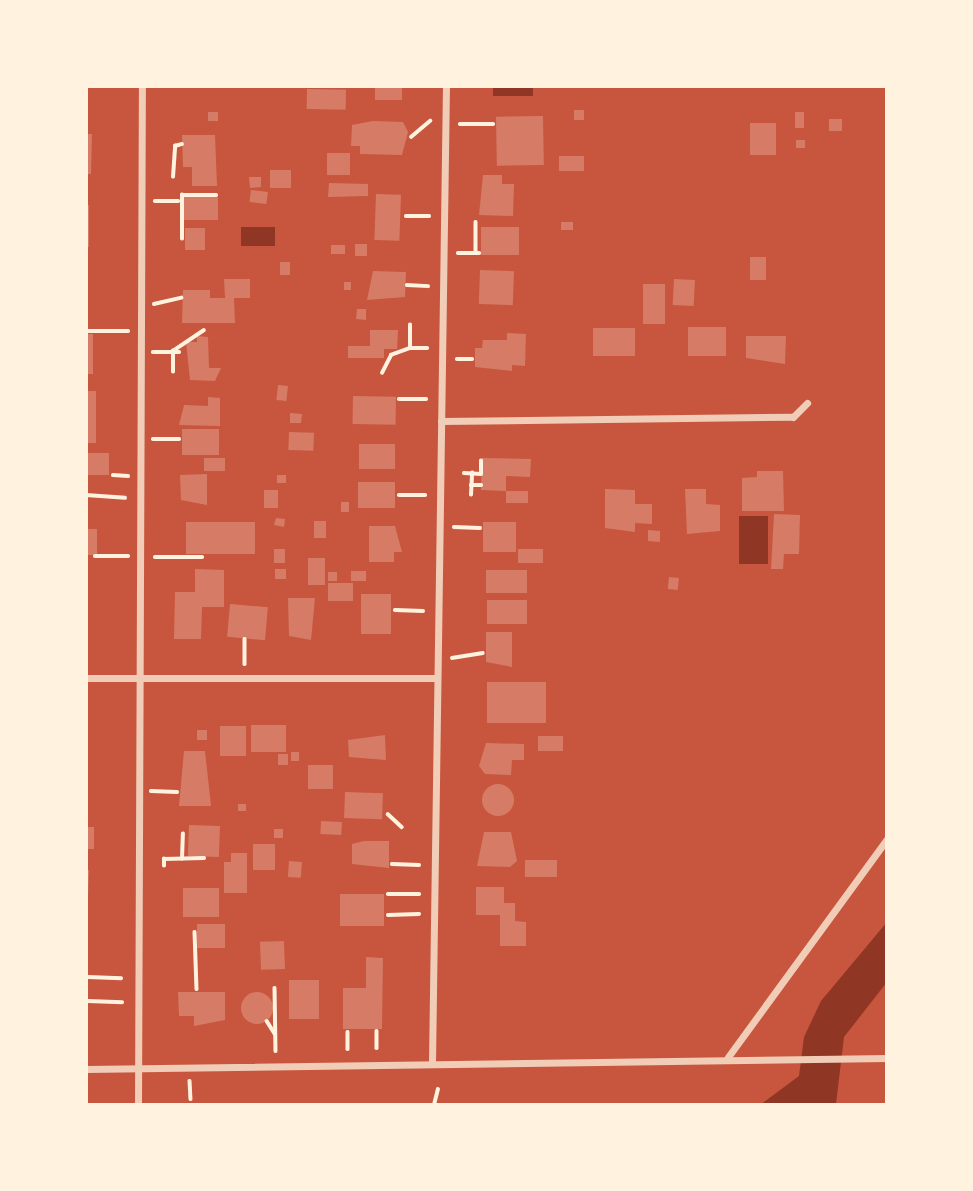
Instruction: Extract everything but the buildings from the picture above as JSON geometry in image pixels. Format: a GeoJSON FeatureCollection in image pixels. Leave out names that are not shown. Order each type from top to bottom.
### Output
{"type":"FeatureCollection","features":[{"type":"Feature","properties":{"kind":"street"},"geometry":{"type":"LineString","coordinates":[[138,1105],[142,86]]}},
{"type":"Feature","properties":{"kind":"street"},"geometry":{"type":"LineString","coordinates":[[432,1063],[446,86]]}},
{"type":"Feature","properties":{"kind":"street"},"geometry":{"type":"LineString","coordinates":[[441,421],[793,417],[807,403]]}},
{"type":"Feature","properties":{"kind":"street"},"geometry":{"type":"LineString","coordinates":[[86,678],[437,678]]}},
{"type":"Feature","properties":{"kind":"street"},"geometry":{"type":"LineString","coordinates":[[728,1057],[887,839]]}},
{"type":"Feature","properties":{"kind":"street"},"geometry":{"type":"LineString","coordinates":[[86,1069],[728,1057],[887,1058]]}},
{"type":"Feature","properties":{"kind":"path"},"geometry":{"type":"LineString","coordinates":[[411,137],[430,121]]}},
{"type":"Feature","properties":{"kind":"path"},"geometry":{"type":"LineString","coordinates":[[460,124],[493,124]]}},
{"type":"Feature","properties":{"kind":"path"},"geometry":{"type":"LineString","coordinates":[[173,177],[175,146],[183,144]]}},
{"type":"Feature","properties":{"kind":"path"},"geometry":{"type":"LineString","coordinates":[[182,239],[178,201],[182,195],[216,195]]}},
{"type":"Feature","properties":{"kind":"path"},"geometry":{"type":"LineString","coordinates":[[154,201],[178,201]]}},
{"type":"Feature","properties":{"kind":"path"},"geometry":{"type":"LineString","coordinates":[[406,216],[429,216]]}},
{"type":"Feature","properties":{"kind":"path"},"geometry":{"type":"LineString","coordinates":[[458,253],[478,253],[476,222]]}},
{"type":"Feature","properties":{"kind":"path"},"geometry":{"type":"LineString","coordinates":[[407,285],[428,286]]}},
{"type":"Feature","properties":{"kind":"path"},"geometry":{"type":"LineString","coordinates":[[154,304],[181,298]]}},
{"type":"Feature","properties":{"kind":"path"},"geometry":{"type":"LineString","coordinates":[[410,325],[410,348]]}},
{"type":"Feature","properties":{"kind":"path"},"geometry":{"type":"LineString","coordinates":[[173,351],[204,330]]}},
{"type":"Feature","properties":{"kind":"path"},"geometry":{"type":"LineString","coordinates":[[86,331],[141,331]]}},
{"type":"Feature","properties":{"kind":"path"},"geometry":{"type":"LineString","coordinates":[[382,373],[391,355],[410,348],[427,348]]}},
{"type":"Feature","properties":{"kind":"path"},"geometry":{"type":"LineString","coordinates":[[173,351],[173,372]]}},
{"type":"Feature","properties":{"kind":"path"},"geometry":{"type":"LineString","coordinates":[[153,352],[179,352]]}},
{"type":"Feature","properties":{"kind":"path"},"geometry":{"type":"LineString","coordinates":[[456,359],[472,359]]}},
{"type":"Feature","properties":{"kind":"path"},"geometry":{"type":"LineString","coordinates":[[399,399],[426,399]]}},
{"type":"Feature","properties":{"kind":"path"},"geometry":{"type":"LineString","coordinates":[[153,439],[179,439]]}},
{"type":"Feature","properties":{"kind":"path"},"geometry":{"type":"LineString","coordinates":[[464,473],[481,474],[481,461]]}},
{"type":"Feature","properties":{"kind":"path"},"geometry":{"type":"LineString","coordinates":[[471,495],[472,473]]}},
{"type":"Feature","properties":{"kind":"path"},"geometry":{"type":"LineString","coordinates":[[471,485],[481,485]]}},
{"type":"Feature","properties":{"kind":"path"},"geometry":{"type":"LineString","coordinates":[[86,495],[139,498]]}},
{"type":"Feature","properties":{"kind":"path"},"geometry":{"type":"LineString","coordinates":[[399,495],[425,495]]}},
{"type":"Feature","properties":{"kind":"path"},"geometry":{"type":"LineString","coordinates":[[439,527],[480,528]]}},
{"type":"Feature","properties":{"kind":"path"},"geometry":{"type":"LineString","coordinates":[[95,556],[139,556]]}},
{"type":"Feature","properties":{"kind":"path"},"geometry":{"type":"LineString","coordinates":[[152,556],[202,557]]}},
{"type":"Feature","properties":{"kind":"path"},"geometry":{"type":"LineString","coordinates":[[395,610],[422,611]]}},
{"type":"Feature","properties":{"kind":"path"},"geometry":{"type":"LineString","coordinates":[[245,639],[245,664]]}},
{"type":"Feature","properties":{"kind":"path"},"geometry":{"type":"LineString","coordinates":[[437,658],[483,653]]}},
{"type":"Feature","properties":{"kind":"path"},"geometry":{"type":"LineString","coordinates":[[138,791],[177,792]]}},
{"type":"Feature","properties":{"kind":"path"},"geometry":{"type":"LineString","coordinates":[[388,814],[402,827]]}},
{"type":"Feature","properties":{"kind":"path"},"geometry":{"type":"LineString","coordinates":[[182,859],[183,834]]}},
{"type":"Feature","properties":{"kind":"path"},"geometry":{"type":"LineString","coordinates":[[164,866],[164,859],[204,858]]}},
{"type":"Feature","properties":{"kind":"path"},"geometry":{"type":"LineString","coordinates":[[392,864],[419,865]]}},
{"type":"Feature","properties":{"kind":"path"},"geometry":{"type":"LineString","coordinates":[[388,894],[419,894]]}},
{"type":"Feature","properties":{"kind":"path"},"geometry":{"type":"LineString","coordinates":[[388,915],[419,914]]}},
{"type":"Feature","properties":{"kind":"path"},"geometry":{"type":"LineString","coordinates":[[195,932],[197,989]]}},
{"type":"Feature","properties":{"kind":"path"},"geometry":{"type":"LineString","coordinates":[[88,978],[121,978]]}},
{"type":"Feature","properties":{"kind":"path"},"geometry":{"type":"LineString","coordinates":[[275,988],[276,1051]]}},
{"type":"Feature","properties":{"kind":"path"},"geometry":{"type":"LineString","coordinates":[[88,1001],[121,1002]]}},
{"type":"Feature","properties":{"kind":"path"},"geometry":{"type":"LineString","coordinates":[[267,1021],[275,1034]]}},
{"type":"Feature","properties":{"kind":"path"},"geometry":{"type":"LineString","coordinates":[[377,1031],[377,1048]]}},
{"type":"Feature","properties":{"kind":"path"},"geometry":{"type":"LineString","coordinates":[[348,1032],[348,1049]]}},
{"type":"Feature","properties":{"kind":"path"},"geometry":{"type":"LineString","coordinates":[[434,1105],[438,1089]]}},
{"type":"Feature","properties":{"kind":"shaded area"},"geometry":{"type":"Polygon","coordinates":[[[493,86],[533,86],[533,96],[493,96],[493,86]]]}},
{"type":"Feature","properties":{"kind":"shaded area"},"geometry":{"type":"Polygon","coordinates":[[[241,227],[275,227],[275,246],[241,246],[241,227]]]}},
{"type":"Feature","properties":{"kind":"shaded area"},"geometry":{"type":"Polygon","coordinates":[[[739,516],[768,516],[768,564],[739,564],[739,516]]]}},
{"type":"Feature","properties":{"kind":"shaded area"},"geometry":{"type":"Polygon","coordinates":[[[887,922],[887,982],[844,1037],[836,1104],[760,1105],[799,1076],[804,1037],[821,1001],[887,922]]]}}]}
